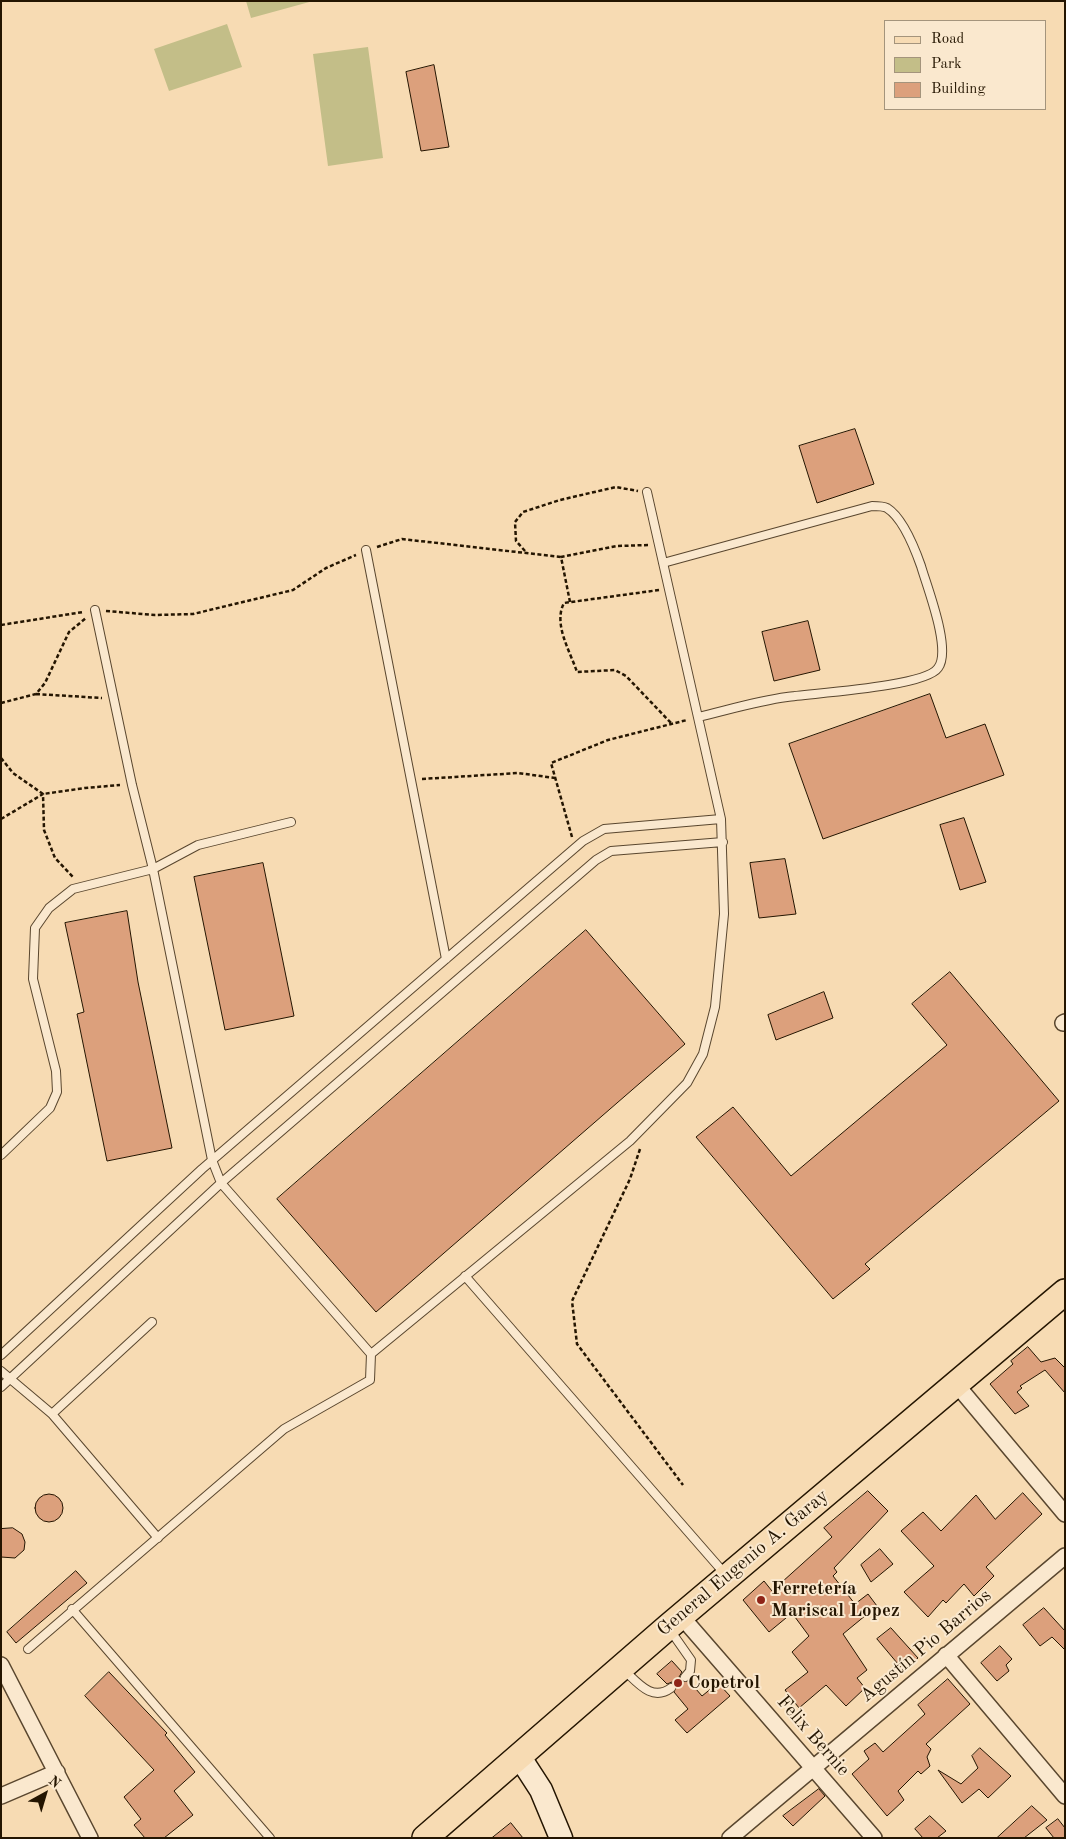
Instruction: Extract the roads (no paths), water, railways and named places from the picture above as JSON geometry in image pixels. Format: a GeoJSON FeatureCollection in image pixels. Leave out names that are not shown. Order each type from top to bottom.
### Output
{"type":"FeatureCollection","features":[{"type":"Feature","properties":{"kind":"main road","name":"General Eugenio A. Garay"},"geometry":{"type":"LineString","coordinates":[[425,1838],[674,1621],[1065,1292]]}},
{"type":"Feature","properties":{"kind":"main road"},"geometry":{"type":"LineString","coordinates":[[519,1756],[541,1790],[561,1838]]}},
{"type":"Feature","properties":{"kind":"street"},"geometry":{"type":"LineString","coordinates":[[956,1384],[1065,1514]]}},
{"type":"Feature","properties":{"kind":"street","name":"Agustín Pio Barrios"},"geometry":{"type":"LineString","coordinates":[[730,1838],[1065,1556]]}},
{"type":"Feature","properties":{"kind":"street","name":"Felix Bernie"},"geometry":{"type":"LineString","coordinates":[[674,1621],[813,1767],[874,1838]]}},
{"type":"Feature","properties":{"kind":"street"},"geometry":{"type":"LineString","coordinates":[[946,1655],[1065,1796]]}},
{"type":"Feature","properties":{"kind":"street"},"geometry":{"type":"LineString","coordinates":[[1,1666],[90,1838]]}},
{"type":"Feature","properties":{"kind":"street"},"geometry":{"type":"LineString","coordinates":[[1,1796],[57,1772]]}},
{"type":"Feature","properties":{"kind":"lane"},"geometry":{"type":"LineString","coordinates":[[371,1354],[630,1140],[687,1083],[704,1054],[715,1007],[722,933],[724,842],[722,820],[648,492]]}},
{"type":"Feature","properties":{"kind":"lane"},"geometry":{"type":"LineString","coordinates":[[664,563],[872,506],[886,507],[894,514],[914,545],[939,629],[943,654],[938,669],[926,676],[852,690],[786,697],[698,717]]}},
{"type":"Feature","properties":{"kind":"lane"},"geometry":{"type":"LineString","coordinates":[[366,550],[446,959]]}},
{"type":"Feature","properties":{"kind":"lane"},"geometry":{"type":"LineString","coordinates":[[28,1649],[284,1430],[370,1380],[371,1354],[221,1183],[212,1160],[153,869],[132,784],[95,610]]}},
{"type":"Feature","properties":{"kind":"lane"},"geometry":{"type":"LineString","coordinates":[[1,1355],[212,1160],[576,848],[604,830],[722,820]]}},
{"type":"Feature","properties":{"kind":"lane"},"geometry":{"type":"LineString","coordinates":[[1,1155],[50,1108],[57,1092],[56,1071],[34,979],[35,928],[49,908],[74,889],[153,869],[198,845],[291,822]]}},
{"type":"Feature","properties":{"kind":"lane"},"geometry":{"type":"LineString","coordinates":[[1,1387],[221,1183],[596,860],[611,851],[724,842]]}},
{"type":"Feature","properties":{"kind":"lane"},"geometry":{"type":"LineString","coordinates":[[465,1276],[727,1577]]}},
{"type":"Feature","properties":{"kind":"lane"},"geometry":{"type":"LineString","coordinates":[[52,1414],[152,1322]]}},
{"type":"Feature","properties":{"kind":"lane"},"geometry":{"type":"LineString","coordinates":[[1,1371],[52,1414],[158,1538]]}},
{"type":"Feature","properties":{"kind":"lane"},"geometry":{"type":"LineString","coordinates":[[72,1610],[270,1838]]}},
{"type":"Feature","properties":{"kind":"lane"},"geometry":{"type":"LineString","coordinates":[[674,1621],[691,1660],[690,1671],[685,1677]]}},
{"type":"Feature","properties":{"kind":"lane"},"geometry":{"type":"LineString","coordinates":[[621,1667],[646,1691],[654,1694],[665,1692],[671,1688]]}},
{"type":"Feature","properties":{"kind":"place","name":"Ferretería Mariscal Lopez"},"geometry":{"type":"Point","coordinates":[761,1600]}},
{"type":"Feature","properties":{"kind":"place","name":"Copetrol"},"geometry":{"type":"Point","coordinates":[678,1683]}}]}
